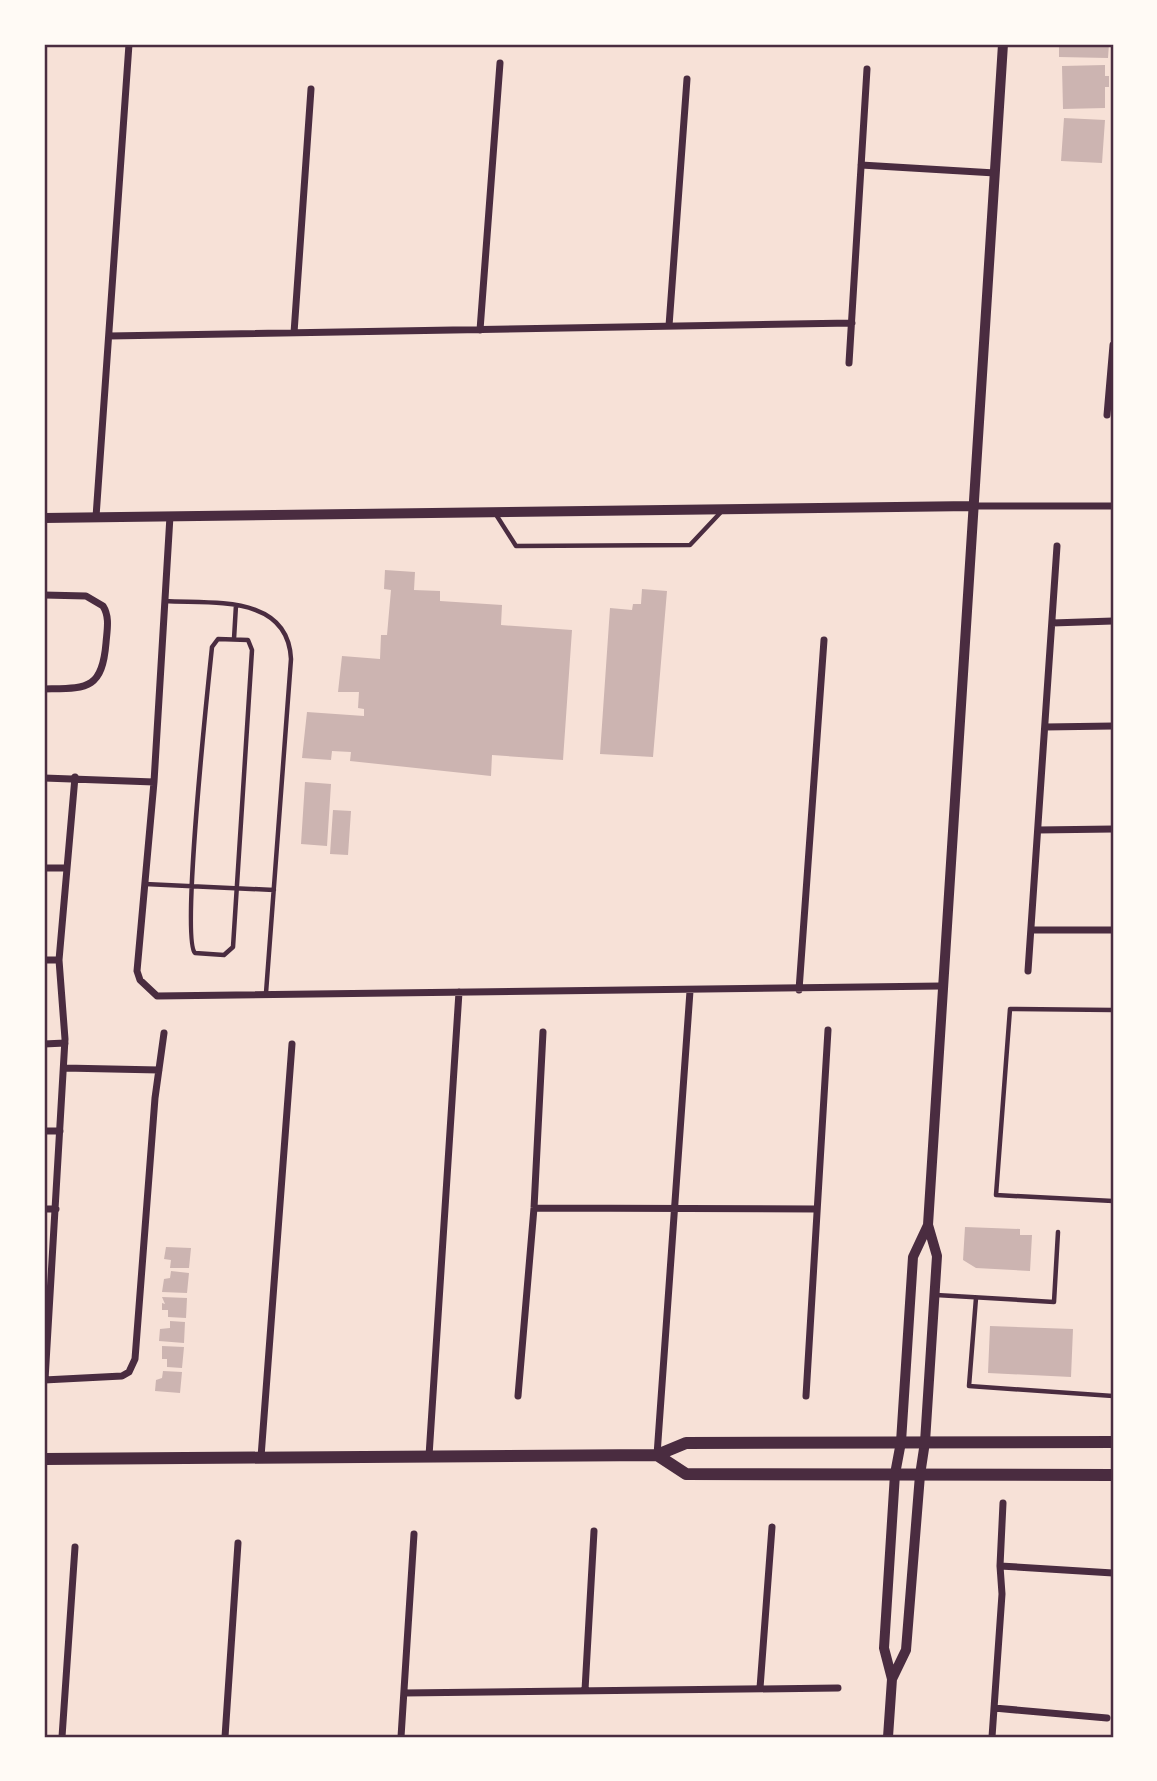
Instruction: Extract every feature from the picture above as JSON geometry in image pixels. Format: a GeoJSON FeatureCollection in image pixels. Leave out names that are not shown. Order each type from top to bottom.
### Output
{"type":"FeatureCollection","features":[{"type":"Feature","properties":{"kind":"main road"},"geometry":{"type":"LineString","coordinates":[[44,1459],[657,1455],[686,1443],[1113,1442]]}},
{"type":"Feature","properties":{"kind":"main road"},"geometry":{"type":"LineString","coordinates":[[657,1455],[686,1474],[1113,1475]]}},
{"type":"Feature","properties":{"kind":"street"},"geometry":{"type":"LineString","coordinates":[[96,517],[129,44]]}},
{"type":"Feature","properties":{"kind":"street"},"geometry":{"type":"LineString","coordinates":[[892,1679],[906,1650],[925,1442],[937,1256],[928,1225],[941,986],[1003,44]]}},
{"type":"Feature","properties":{"kind":"street"},"geometry":{"type":"LineString","coordinates":[[480,330],[500,63]]}},
{"type":"Feature","properties":{"kind":"street"},"geometry":{"type":"LineString","coordinates":[[849,363],[867,69]]}},
{"type":"Feature","properties":{"kind":"street"},"geometry":{"type":"LineString","coordinates":[[669,326],[687,79]]}},
{"type":"Feature","properties":{"kind":"street"},"geometry":{"type":"LineString","coordinates":[[294,333],[311,89]]}},
{"type":"Feature","properties":{"kind":"street"},"geometry":{"type":"LineString","coordinates":[[861,165],[995,173]]}},
{"type":"Feature","properties":{"kind":"street"},"geometry":{"type":"LineString","coordinates":[[109,336],[852,323]]}},
{"type":"Feature","properties":{"kind":"street"},"geometry":{"type":"LineString","coordinates":[[1107,415],[1113,345]]}},
{"type":"Feature","properties":{"kind":"street"},"geometry":{"type":"LineString","coordinates":[[44,518],[1113,506]]}},
{"type":"Feature","properties":{"kind":"street"},"geometry":{"type":"LineString","coordinates":[[170,516],[154,782],[137,971],[140,980],[157,996],[167,998],[266,993],[941,986]]}},
{"type":"Feature","properties":{"kind":"street"},"geometry":{"type":"LineString","coordinates":[[1028,971],[1057,546]]}},
{"type":"Feature","properties":{"kind":"street"},"geometry":{"type":"LineString","coordinates":[[44,595],[86,596],[103,606],[108,622],[103,671],[90,685],[44,688]]}},
{"type":"Feature","properties":{"kind":"street"},"geometry":{"type":"LineString","coordinates":[[1052,623],[1113,621]]}},
{"type":"Feature","properties":{"kind":"street"},"geometry":{"type":"LineString","coordinates":[[799,989],[824,640]]}},
{"type":"Feature","properties":{"kind":"street"},"geometry":{"type":"LineString","coordinates":[[1045,727],[1113,726]]}},
{"type":"Feature","properties":{"kind":"street"},"geometry":{"type":"LineString","coordinates":[[44,778],[154,782]]}},
{"type":"Feature","properties":{"kind":"street"},"geometry":{"type":"LineString","coordinates":[[75,778],[59,960],[65,1043],[56,1209],[47,1294],[45,1380],[114,1378],[129,1372],[137,1348],[164,1033]]}},
{"type":"Feature","properties":{"kind":"street"},"geometry":{"type":"LineString","coordinates":[[1038,830],[1113,829]]}},
{"type":"Feature","properties":{"kind":"street"},"geometry":{"type":"LineString","coordinates":[[44,868],[67,868]]}},
{"type":"Feature","properties":{"kind":"street"},"geometry":{"type":"LineString","coordinates":[[1031,930],[1113,930]]}},
{"type":"Feature","properties":{"kind":"street"},"geometry":{"type":"LineString","coordinates":[[44,960],[59,960]]}},
{"type":"Feature","properties":{"kind":"street"},"geometry":{"type":"LineString","coordinates":[[657,1455],[690,990]]}},
{"type":"Feature","properties":{"kind":"street"},"geometry":{"type":"LineString","coordinates":[[429,1456],[458,992]]}},
{"type":"Feature","properties":{"kind":"street"},"geometry":{"type":"LineString","coordinates":[[806,1395],[828,1030]]}},
{"type":"Feature","properties":{"kind":"street"},"geometry":{"type":"LineString","coordinates":[[518,1396],[534,1208],[544,1032]]}},
{"type":"Feature","properties":{"kind":"street"},"geometry":{"type":"LineString","coordinates":[[44,1044],[65,1043]]}},
{"type":"Feature","properties":{"kind":"street"},"geometry":{"type":"LineString","coordinates":[[261,1457],[292,1044]]}},
{"type":"Feature","properties":{"kind":"street"},"geometry":{"type":"LineString","coordinates":[[64,1068],[159,1070]]}},
{"type":"Feature","properties":{"kind":"street"},"geometry":{"type":"LineString","coordinates":[[44,1131],[60,1131]]}},
{"type":"Feature","properties":{"kind":"street"},"geometry":{"type":"LineString","coordinates":[[534,1208],[816,1209]]}},
{"type":"Feature","properties":{"kind":"street"},"geometry":{"type":"LineString","coordinates":[[44,1209],[56,1209]]}},
{"type":"Feature","properties":{"kind":"street"},"geometry":{"type":"LineString","coordinates":[[888,1737],[892,1679],[884,1648],[895,1474],[901,1442],[913,1257],[928,1225]]}},
{"type":"Feature","properties":{"kind":"street"},"geometry":{"type":"LineString","coordinates":[[992,1737],[1002,1594],[1000,1566],[1003,1503]]}},
{"type":"Feature","properties":{"kind":"street"},"geometry":{"type":"LineString","coordinates":[[761,1688],[772,1527]]}},
{"type":"Feature","properties":{"kind":"street"},"geometry":{"type":"LineString","coordinates":[[585,1690],[593,1531]]}},
{"type":"Feature","properties":{"kind":"street"},"geometry":{"type":"LineString","coordinates":[[401,1737],[414,1534]]}},
{"type":"Feature","properties":{"kind":"street"},"geometry":{"type":"LineString","coordinates":[[225,1737],[239,1544]]}},
{"type":"Feature","properties":{"kind":"street"},"geometry":{"type":"LineString","coordinates":[[62,1737],[75,1547]]}},
{"type":"Feature","properties":{"kind":"street"},"geometry":{"type":"LineString","coordinates":[[1000,1566],[1113,1573]]}},
{"type":"Feature","properties":{"kind":"street"},"geometry":{"type":"LineString","coordinates":[[404,1693],[838,1688]]}},
{"type":"Feature","properties":{"kind":"street"},"geometry":{"type":"LineString","coordinates":[[994,1708],[1107,1718]]}},
{"type":"Feature","properties":{"kind":"lane"},"geometry":{"type":"LineString","coordinates":[[494,512],[516,546],[690,545],[724,509]]}},
{"type":"Feature","properties":{"kind":"lane"},"geometry":{"type":"LineString","coordinates":[[164,601],[236,605],[269,615],[285,631],[290,650],[266,993]]}},
{"type":"Feature","properties":{"kind":"lane"},"geometry":{"type":"LineString","coordinates":[[234,639],[236,605]]}},
{"type":"Feature","properties":{"kind":"lane"},"geometry":{"type":"LineString","coordinates":[[218,639],[250,641],[253,650],[233,947],[224,955],[195,953],[192,949],[192,886],[212,645],[218,639]]}},
{"type":"Feature","properties":{"kind":"lane"},"geometry":{"type":"LineString","coordinates":[[145,884],[274,890]]}},
{"type":"Feature","properties":{"kind":"lane"},"geometry":{"type":"LineString","coordinates":[[1113,1010],[1010,1009],[996,1195],[1113,1201]]}},
{"type":"Feature","properties":{"kind":"lane"},"geometry":{"type":"LineString","coordinates":[[935,1294],[1054,1302],[1058,1232]]}},
{"type":"Feature","properties":{"kind":"lane"},"geometry":{"type":"LineString","coordinates":[[976,1297],[969,1386],[1113,1396]]}},
{"type":"Feature","properties":{"kind":"building"},"geometry":{"type":"Polygon","coordinates":[[[1059,44],[1109,44],[1108,58],[1059,57],[1059,44]]]}},
{"type":"Feature","properties":{"kind":"building"},"geometry":{"type":"Polygon","coordinates":[[[1105,65],[1109,87],[1105,87],[1105,108],[1063,109],[1062,66],[1105,65]]]}},
{"type":"Feature","properties":{"kind":"building"},"geometry":{"type":"Polygon","coordinates":[[[1064,118],[1105,120],[1102,163],[1061,161],[1064,118]]]}},
{"type":"Feature","properties":{"kind":"building"},"geometry":{"type":"Polygon","coordinates":[[[385,570],[415,572],[414,590],[440,591],[440,601],[502,605],[501,625],[572,630],[563,760],[492,755],[491,776],[350,761],[351,752],[332,751],[331,760],[302,758],[307,712],[364,716],[364,709],[358,708],[359,692],[338,692],[342,656],[380,659],[381,635],[387,635],[391,590],[384,589],[385,570]]]}},
{"type":"Feature","properties":{"kind":"building"},"geometry":{"type":"Polygon","coordinates":[[[642,589],[667,591],[653,757],[600,754],[610,608],[632,610],[633,604],[641,604],[642,589]]]}},
{"type":"Feature","properties":{"kind":"building"},"geometry":{"type":"Polygon","coordinates":[[[305,782],[331,784],[327,846],[301,844],[305,782]]]}},
{"type":"Feature","properties":{"kind":"building"},"geometry":{"type":"Polygon","coordinates":[[[333,810],[351,811],[348,855],[330,854],[333,810]]]}},
{"type":"Feature","properties":{"kind":"building"},"geometry":{"type":"Polygon","coordinates":[[[965,1227],[1020,1229],[1020,1235],[1032,1235],[1030,1271],[976,1268],[963,1260],[965,1227]]]}},
{"type":"Feature","properties":{"kind":"building"},"geometry":{"type":"Polygon","coordinates":[[[166,1247],[191,1248],[189,1268],[170,1268],[171,1260],[164,1259],[166,1247]]]}},
{"type":"Feature","properties":{"kind":"building"},"geometry":{"type":"Polygon","coordinates":[[[171,1271],[189,1273],[187,1293],[162,1292],[164,1279],[170,1278],[171,1271]]]}},
{"type":"Feature","properties":{"kind":"building"},"geometry":{"type":"Polygon","coordinates":[[[162,1297],[187,1298],[186,1318],[168,1317],[168,1310],[162,1310],[162,1303],[165,1304],[162,1297]]]}},
{"type":"Feature","properties":{"kind":"building"},"geometry":{"type":"Polygon","coordinates":[[[170,1321],[185,1322],[184,1343],[159,1341],[160,1329],[170,1328],[170,1321]]]}},
{"type":"Feature","properties":{"kind":"building"},"geometry":{"type":"Polygon","coordinates":[[[990,1326],[1073,1329],[1071,1377],[988,1373],[990,1326]]]}},
{"type":"Feature","properties":{"kind":"building"},"geometry":{"type":"Polygon","coordinates":[[[162,1346],[184,1347],[182,1368],[167,1367],[167,1359],[162,1359],[162,1346]]]}},
{"type":"Feature","properties":{"kind":"building"},"geometry":{"type":"Polygon","coordinates":[[[163,1371],[182,1372],[180,1393],[155,1391],[156,1380],[162,1378],[163,1371]]]}}]}
